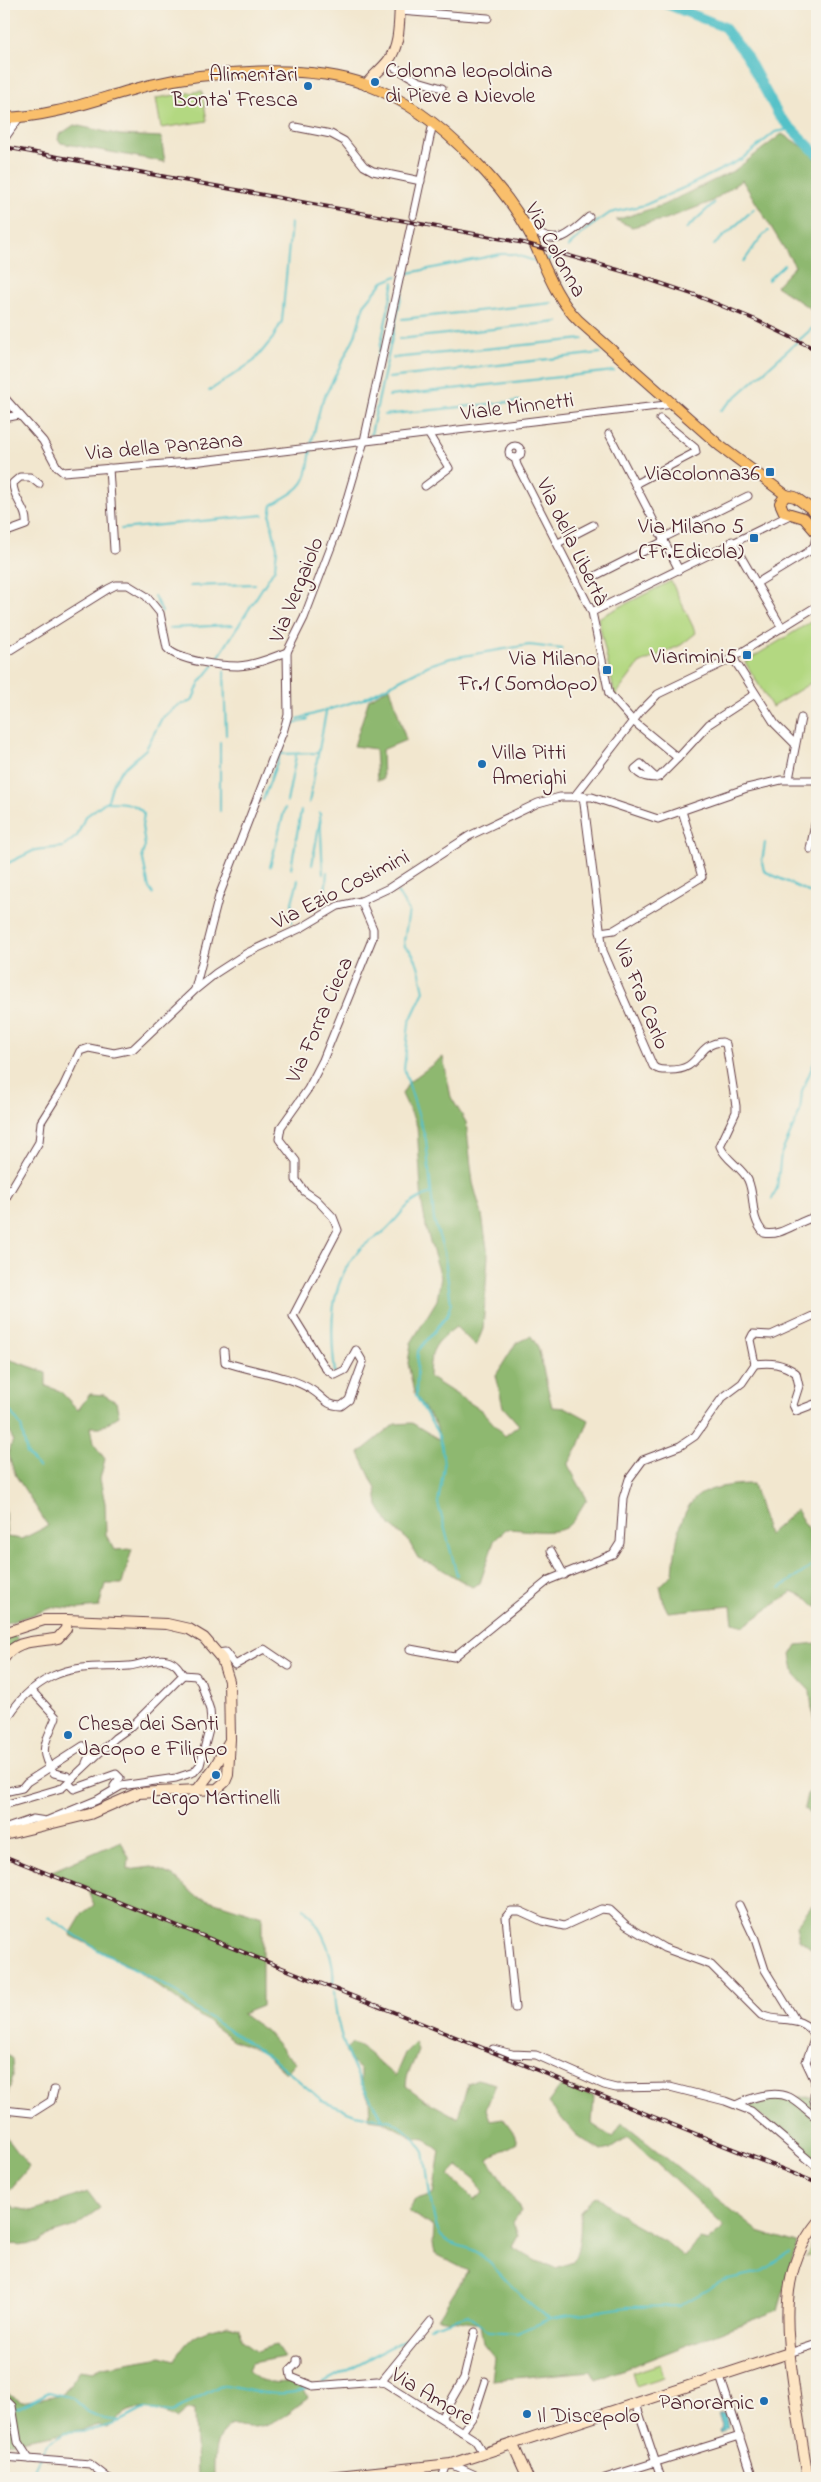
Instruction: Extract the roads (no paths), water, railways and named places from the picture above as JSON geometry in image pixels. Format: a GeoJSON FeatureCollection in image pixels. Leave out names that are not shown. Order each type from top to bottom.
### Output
{"type":"FeatureCollection","features":[{"type":"Feature","properties":{"kind":"main road"},"geometry":{"type":"LineString","coordinates":[[366,85],[387,63],[395,47],[400,8]]}},
{"type":"Feature","properties":{"kind":"main road","name":"Via Colonna"},"geometry":{"type":"LineString","coordinates":[[4,118],[19,118],[64,111],[149,85],[209,75],[288,73],[319,75],[366,85],[400,102],[433,123],[472,157],[491,178],[522,221],[534,234],[557,294],[572,314],[720,446],[759,474],[783,501]]}},
{"type":"Feature","properties":{"kind":"main road"},"geometry":{"type":"LineString","coordinates":[[817,513],[795,497],[783,501],[790,515],[804,518],[817,533]]}},
{"type":"Feature","properties":{"kind":"main road"},"geometry":{"type":"LineString","coordinates":[[4,1633],[44,1620],[157,1623],[181,1626],[204,1638],[218,1653],[230,1681],[230,1739],[226,1780],[213,1791],[198,1789],[138,1793],[90,1814],[4,1835]]}},
{"type":"Feature","properties":{"kind":"main road"},"geometry":{"type":"LineString","coordinates":[[4,1658],[8,1652],[23,1642],[58,1638],[66,1629],[67,1620]]}},
{"type":"Feature","properties":{"kind":"main road"},"geometry":{"type":"LineString","coordinates":[[198,1789],[214,1768],[230,1739]]}},
{"type":"Feature","properties":{"kind":"main road"},"geometry":{"type":"LineString","coordinates":[[808,2478],[786,2324],[789,2284],[796,2259],[809,2233],[817,2223]]}},
{"type":"Feature","properties":{"kind":"main road"},"geometry":{"type":"LineString","coordinates":[[319,2478],[449,2464],[789,2353]]}},
{"type":"Feature","properties":{"kind":"main road"},"geometry":{"type":"LineString","coordinates":[[513,2444],[528,2478]]}},
{"type":"Feature","properties":{"kind":"street"},"geometry":{"type":"LineString","coordinates":[[400,8],[488,18]]}},
{"type":"Feature","properties":{"kind":"street"},"geometry":{"type":"LineString","coordinates":[[387,63],[418,81],[442,88]]}},
{"type":"Feature","properties":{"kind":"street"},"geometry":{"type":"LineString","coordinates":[[5,138],[19,118]]}},
{"type":"Feature","properties":{"kind":"street"},"geometry":{"type":"LineString","coordinates":[[413,216],[433,123]]}},
{"type":"Feature","properties":{"kind":"street"},"geometry":{"type":"LineString","coordinates":[[295,127],[331,134],[344,141],[364,166],[373,171],[421,181]]}},
{"type":"Feature","properties":{"kind":"street"},"geometry":{"type":"LineString","coordinates":[[534,234],[556,239],[564,238],[589,217]]}},
{"type":"Feature","properties":{"kind":"street","name":"Via Vergaiolo"},"geometry":{"type":"LineString","coordinates":[[195,990],[219,896],[288,715],[287,652],[304,618],[339,526],[364,441],[412,225]]}},
{"type":"Feature","properties":{"kind":"street","name":"Via della Panzana"},"geometry":{"type":"LineString","coordinates":[[4,397],[43,441],[63,472],[201,461],[364,441]]}},
{"type":"Feature","properties":{"kind":"street","name":"Viale Minnetti"},"geometry":{"type":"LineString","coordinates":[[364,441],[674,404]]}},
{"type":"Feature","properties":{"kind":"street"},"geometry":{"type":"LineString","coordinates":[[4,418],[20,415]]}},
{"type":"Feature","properties":{"kind":"street"},"geometry":{"type":"LineString","coordinates":[[635,484],[696,452],[695,448],[660,419]]}},
{"type":"Feature","properties":{"kind":"street"},"geometry":{"type":"LineString","coordinates":[[425,486],[449,468],[428,433]]}},
{"type":"Feature","properties":{"kind":"street"},"geometry":{"type":"LineString","coordinates":[[609,434],[679,570]]}},
{"type":"Feature","properties":{"kind":"street","name":"Via della Libertà"},"geometry":{"type":"LineString","coordinates":[[515,458],[592,612],[609,694],[633,721],[678,758]]}},
{"type":"Feature","properties":{"kind":"street"},"geometry":{"type":"LineString","coordinates":[[109,468],[114,550]]}},
{"type":"Feature","properties":{"kind":"street"},"geometry":{"type":"LineString","coordinates":[[4,533],[26,526],[27,516],[13,492],[13,484],[20,477],[30,477],[38,484]]}},
{"type":"Feature","properties":{"kind":"street"},"geometry":{"type":"LineString","coordinates":[[591,578],[748,496]]}},
{"type":"Feature","properties":{"kind":"street"},"geometry":{"type":"LineString","coordinates":[[770,523],[783,501]]}},
{"type":"Feature","properties":{"kind":"street"},"geometry":{"type":"LineString","coordinates":[[592,612],[679,570],[732,541],[790,515]]}},
{"type":"Feature","properties":{"kind":"street"},"geometry":{"type":"LineString","coordinates":[[558,543],[593,525]]}},
{"type":"Feature","properties":{"kind":"street"},"geometry":{"type":"LineString","coordinates":[[757,583],[808,552],[814,546],[817,533]]}},
{"type":"Feature","properties":{"kind":"street"},"geometry":{"type":"LineString","coordinates":[[732,541],[782,628]]}},
{"type":"Feature","properties":{"kind":"street"},"geometry":{"type":"LineString","coordinates":[[4,654],[108,589],[122,585],[128,585],[146,596],[160,613],[167,648],[177,656],[238,666],[259,662],[287,652]]}},
{"type":"Feature","properties":{"kind":"street"},"geometry":{"type":"LineString","coordinates":[[574,797],[633,721],[658,694],[733,658],[817,606]]}},
{"type":"Feature","properties":{"kind":"street"},"geometry":{"type":"LineString","coordinates":[[733,658],[775,724],[794,743]]}},
{"type":"Feature","properties":{"kind":"street"},"geometry":{"type":"LineString","coordinates":[[656,778],[663,775],[709,724],[755,694]]}},
{"type":"Feature","properties":{"kind":"street"},"geometry":{"type":"LineString","coordinates":[[789,779],[794,743],[801,718]]}},
{"type":"Feature","properties":{"kind":"street","name":"Via Ezio Cosimini"},"geometry":{"type":"LineString","coordinates":[[4,1201],[39,1142],[41,1122],[63,1087],[80,1051],[89,1048],[114,1053],[133,1048],[195,990],[247,952],[301,928],[338,906],[361,900],[402,880],[482,828],[538,803],[560,797],[583,796],[602,799],[652,818],[666,817],[726,794],[789,779],[817,780]]}},
{"type":"Feature","properties":{"kind":"street","name":"Via Fra Carlo"},"geometry":{"type":"LineString","coordinates":[[583,796],[603,951],[655,1068],[683,1070],[693,1063],[711,1044],[722,1042],[728,1047],[736,1106],[720,1146],[748,1181],[752,1210],[759,1228],[764,1232],[777,1233],[807,1218],[817,1217]]}},
{"type":"Feature","properties":{"kind":"street"},"geometry":{"type":"LineString","coordinates":[[600,932],[614,930],[702,877],[682,811]]}},
{"type":"Feature","properties":{"kind":"street"},"geometry":{"type":"LineString","coordinates":[[810,849],[817,815]]}},
{"type":"Feature","properties":{"kind":"street","name":"Via Forra Cieca"},"geometry":{"type":"LineString","coordinates":[[224,1351],[225,1362],[300,1384],[313,1391],[329,1405],[342,1406],[349,1400],[363,1362],[356,1350],[344,1370],[335,1375],[326,1369],[293,1316],[338,1230],[333,1217],[317,1200],[304,1191],[296,1180],[296,1161],[279,1139],[281,1127],[308,1088],[323,1060],[373,937],[373,929],[361,900]]}},
{"type":"Feature","properties":{"kind":"street"},"geometry":{"type":"LineString","coordinates":[[201,963],[206,970],[216,973]]}},
{"type":"Feature","properties":{"kind":"street"},"geometry":{"type":"LineString","coordinates":[[410,1649],[454,1657],[549,1580],[612,1554],[620,1543],[623,1498],[627,1485],[643,1460],[680,1446],[695,1436],[722,1398],[742,1383],[755,1364],[750,1340],[753,1334],[771,1335],[817,1314]]}},
{"type":"Feature","properties":{"kind":"street"},"geometry":{"type":"LineString","coordinates":[[755,1364],[769,1362],[786,1365],[796,1373],[799,1386],[793,1405],[796,1411],[817,1403]]}},
{"type":"Feature","properties":{"kind":"street"},"geometry":{"type":"LineString","coordinates":[[551,1551],[564,1575]]}},
{"type":"Feature","properties":{"kind":"street"},"geometry":{"type":"LineString","coordinates":[[218,1653],[225,1652],[235,1665],[264,1649],[289,1666]]}},
{"type":"Feature","properties":{"kind":"street"},"geometry":{"type":"LineString","coordinates":[[4,1724],[12,1710],[32,1691],[54,1676],[76,1668],[130,1666],[161,1659],[169,1660],[178,1666],[183,1675]]}},
{"type":"Feature","properties":{"kind":"street"},"geometry":{"type":"LineString","coordinates":[[4,1805],[62,1788],[127,1730],[183,1675],[196,1676],[201,1683],[210,1710],[211,1722],[200,1765],[194,1772],[176,1778],[121,1786],[98,1800],[46,1821],[33,1819],[4,1829]]}},
{"type":"Feature","properties":{"kind":"street"},"geometry":{"type":"LineString","coordinates":[[32,1691],[56,1717],[43,1750],[50,1768],[56,1775],[67,1776],[74,1789],[112,1774],[116,1774],[120,1778],[116,1785],[84,1806]]}},
{"type":"Feature","properties":{"kind":"street"},"geometry":{"type":"LineString","coordinates":[[81,1770],[90,1754],[108,1739],[127,1730]]}},
{"type":"Feature","properties":{"kind":"street"},"geometry":{"type":"LineString","coordinates":[[4,1792],[22,1788],[27,1782],[83,1746],[90,1754]]}},
{"type":"Feature","properties":{"kind":"street"},"geometry":{"type":"LineString","coordinates":[[739,1905],[755,1939],[765,1970],[795,2019],[814,2034],[806,2062],[815,2081],[814,2100],[817,2113]]}},
{"type":"Feature","properties":{"kind":"street"},"geometry":{"type":"LineString","coordinates":[[516,2008],[506,1917],[511,1911],[564,1926],[602,1909],[610,1910],[626,1925],[664,1948],[710,1965],[760,2015],[769,2019],[795,2019]]}},
{"type":"Feature","properties":{"kind":"street"},"geometry":{"type":"LineString","coordinates":[[493,2049],[512,2054],[536,2055],[610,2086],[678,2088],[736,2105],[751,2111],[817,2167]]}},
{"type":"Feature","properties":{"kind":"street"},"geometry":{"type":"LineString","coordinates":[[4,2110],[32,2112],[51,2101],[54,2090]]}},
{"type":"Feature","properties":{"kind":"street"},"geometry":{"type":"LineString","coordinates":[[736,2105],[765,2096],[783,2095],[793,2099],[817,2118]]}},
{"type":"Feature","properties":{"kind":"street"},"geometry":{"type":"LineString","coordinates":[[381,2382],[431,2321]]}},
{"type":"Feature","properties":{"kind":"street"},"geometry":{"type":"LineString","coordinates":[[441,2418],[464,2378],[475,2332]]}},
{"type":"Feature","properties":{"kind":"street"},"geometry":{"type":"LineString","coordinates":[[789,2353],[817,2344]]}},
{"type":"Feature","properties":{"kind":"street","name":"Via Amore"},"geometry":{"type":"LineString","coordinates":[[297,2360],[297,2363],[290,2370],[291,2377],[308,2386],[381,2382],[475,2440],[484,2453]]}},
{"type":"Feature","properties":{"kind":"street"},"geometry":{"type":"LineString","coordinates":[[720,2376],[753,2478]]}},
{"type":"Feature","properties":{"kind":"street"},"geometry":{"type":"LineString","coordinates":[[462,2432],[474,2415],[485,2381]]}},
{"type":"Feature","properties":{"kind":"street"},"geometry":{"type":"LineString","coordinates":[[4,2398],[12,2406],[18,2442],[30,2459]]}},
{"type":"Feature","properties":{"kind":"street"},"geometry":{"type":"LineString","coordinates":[[636,2404],[661,2478]]}},
{"type":"Feature","properties":{"kind":"street"},"geometry":{"type":"LineString","coordinates":[[605,2478],[740,2436]]}},
{"type":"Feature","properties":{"kind":"street"},"geometry":{"type":"LineString","coordinates":[[4,2458],[90,2464],[108,2478]]}},
{"type":"Feature","properties":{"kind":"street"},"geometry":{"type":"LineString","coordinates":[[442,2478],[449,2464],[482,2478]]}},
{"type":"Feature","properties":{"kind":"water"},"geometry":{"type":"Polygon","coordinates":[[[724,2413],[729,2427],[721,2432],[720,2429],[723,2427],[718,2415],[724,2413]]]}},
{"type":"Feature","properties":{"kind":"waterway"},"geometry":{"type":"LineString","coordinates":[[666,4],[724,27],[746,55],[779,116],[817,154]]}},
{"type":"Feature","properties":{"kind":"waterway"},"geometry":{"type":"LineString","coordinates":[[568,247],[587,229],[610,213],[645,205],[690,185],[742,159],[775,132],[792,129]]}},
{"type":"Feature","properties":{"kind":"waterway"},"geometry":{"type":"LineString","coordinates":[[686,229],[714,203]]}},
{"type":"Feature","properties":{"kind":"waterway"},"geometry":{"type":"LineString","coordinates":[[714,245],[754,209]]}},
{"type":"Feature","properties":{"kind":"waterway"},"geometry":{"type":"LineString","coordinates":[[209,391],[254,361],[273,338],[282,321],[291,223]]}},
{"type":"Feature","properties":{"kind":"waterway"},"geometry":{"type":"LineString","coordinates":[[743,262],[760,238],[768,231]]}},
{"type":"Feature","properties":{"kind":"waterway"},"geometry":{"type":"LineString","coordinates":[[404,274],[501,254],[513,254],[538,262]]}},
{"type":"Feature","properties":{"kind":"waterway"},"geometry":{"type":"LineString","coordinates":[[546,261],[556,256]]}},
{"type":"Feature","properties":{"kind":"waterway"},"geometry":{"type":"LineString","coordinates":[[768,280],[784,265]]}},
{"type":"Feature","properties":{"kind":"waterway"},"geometry":{"type":"LineString","coordinates":[[311,445],[321,404],[355,336],[364,305],[383,282],[397,276]]}},
{"type":"Feature","properties":{"kind":"waterway"},"geometry":{"type":"LineString","coordinates":[[371,434],[405,279]]}},
{"type":"Feature","properties":{"kind":"waterway"},"geometry":{"type":"LineString","coordinates":[[361,438],[394,282]]}},
{"type":"Feature","properties":{"kind":"waterway"},"geometry":{"type":"LineString","coordinates":[[402,319],[552,303]]}},
{"type":"Feature","properties":{"kind":"waterway"},"geometry":{"type":"LineString","coordinates":[[399,339],[558,322]]}},
{"type":"Feature","properties":{"kind":"waterway"},"geometry":{"type":"LineString","coordinates":[[720,411],[817,324]]}},
{"type":"Feature","properties":{"kind":"waterway"},"geometry":{"type":"LineString","coordinates":[[393,358],[583,339]]}},
{"type":"Feature","properties":{"kind":"waterway"},"geometry":{"type":"LineString","coordinates":[[389,378],[600,353]]}},
{"type":"Feature","properties":{"kind":"waterway"},"geometry":{"type":"LineString","coordinates":[[389,396],[614,371]]}},
{"type":"Feature","properties":{"kind":"waterway"},"geometry":{"type":"LineString","coordinates":[[384,415],[519,401]]}},
{"type":"Feature","properties":{"kind":"waterway"},"geometry":{"type":"LineString","coordinates":[[216,661],[275,568],[277,548],[270,516],[272,505],[291,494],[302,484],[307,471],[311,449]]}},
{"type":"Feature","properties":{"kind":"waterway"},"geometry":{"type":"LineString","coordinates":[[121,529],[263,515]]}},
{"type":"Feature","properties":{"kind":"waterway"},"geometry":{"type":"LineString","coordinates":[[190,586],[255,584]]}},
{"type":"Feature","properties":{"kind":"waterway"},"geometry":{"type":"LineString","coordinates":[[154,596],[162,612]]}},
{"type":"Feature","properties":{"kind":"waterway"},"geometry":{"type":"LineString","coordinates":[[169,628],[233,625]]}},
{"type":"Feature","properties":{"kind":"waterway"},"geometry":{"type":"LineString","coordinates":[[298,719],[363,699],[429,665],[451,658],[529,645],[562,649]]}},
{"type":"Feature","properties":{"kind":"waterway"},"geometry":{"type":"LineString","coordinates":[[188,655],[214,660]]}},
{"type":"Feature","properties":{"kind":"waterway"},"geometry":{"type":"LineString","coordinates":[[4,865],[35,850],[63,847],[77,836],[85,817],[108,800],[113,783],[121,771],[146,749],[162,718],[177,706],[192,701],[200,682],[214,665]]}},
{"type":"Feature","properties":{"kind":"waterway"},"geometry":{"type":"LineString","coordinates":[[224,671],[226,735]]}},
{"type":"Feature","properties":{"kind":"waterway"},"geometry":{"type":"LineString","coordinates":[[309,803],[326,712]]}},
{"type":"Feature","properties":{"kind":"waterway"},"geometry":{"type":"LineString","coordinates":[[263,800],[291,725],[308,719]]}},
{"type":"Feature","properties":{"kind":"waterway"},"geometry":{"type":"LineString","coordinates":[[220,742],[220,811]]}},
{"type":"Feature","properties":{"kind":"waterway"},"geometry":{"type":"LineString","coordinates":[[280,754],[318,753]]}},
{"type":"Feature","properties":{"kind":"waterway"},"geometry":{"type":"LineString","coordinates":[[287,802],[296,756]]}},
{"type":"Feature","properties":{"kind":"waterway"},"geometry":{"type":"LineString","coordinates":[[106,802],[132,805],[144,814],[142,826],[145,846],[142,855],[149,888],[153,894]]}},
{"type":"Feature","properties":{"kind":"waterway"},"geometry":{"type":"LineString","coordinates":[[270,867],[285,808]]}},
{"type":"Feature","properties":{"kind":"waterway"},"geometry":{"type":"LineString","coordinates":[[291,868],[301,811]]}},
{"type":"Feature","properties":{"kind":"waterway"},"geometry":{"type":"LineString","coordinates":[[320,813],[323,874]]}},
{"type":"Feature","properties":{"kind":"waterway"},"geometry":{"type":"LineString","coordinates":[[312,865],[320,820]]}},
{"type":"Feature","properties":{"kind":"waterway"},"geometry":{"type":"LineString","coordinates":[[765,843],[762,862],[764,871],[817,896]]}},
{"type":"Feature","properties":{"kind":"waterway"},"geometry":{"type":"LineString","coordinates":[[324,906],[327,872]]}},
{"type":"Feature","properties":{"kind":"waterway"},"geometry":{"type":"LineString","coordinates":[[291,922],[292,902],[298,880]]}},
{"type":"Feature","properties":{"kind":"waterway"},"geometry":{"type":"LineString","coordinates":[[397,892],[409,911],[404,941],[405,947],[416,960],[424,991],[409,1023],[404,1069],[426,1140],[434,1220],[444,1252],[451,1303],[447,1316],[418,1351],[416,1396],[438,1434],[442,1446],[444,1466],[438,1503],[457,1575]]}},
{"type":"Feature","properties":{"kind":"waterway"},"geometry":{"type":"LineString","coordinates":[[772,1199],[777,1188],[781,1154],[800,1112],[802,1091],[817,1056]]}},
{"type":"Feature","properties":{"kind":"waterway"},"geometry":{"type":"LineString","coordinates":[[335,1373],[332,1324],[337,1292],[342,1277],[360,1249],[384,1232],[410,1204],[431,1193]]}},
{"type":"Feature","properties":{"kind":"waterway"},"geometry":{"type":"LineString","coordinates":[[4,1403],[21,1426],[27,1454],[39,1468]]}},
{"type":"Feature","properties":{"kind":"waterway"},"geometry":{"type":"LineString","coordinates":[[780,1588],[817,1563]]}},
{"type":"Feature","properties":{"kind":"waterway"},"geometry":{"type":"LineString","coordinates":[[304,1908],[317,1925],[327,1944],[332,1965],[333,1986]]}},
{"type":"Feature","properties":{"kind":"waterway"},"geometry":{"type":"LineString","coordinates":[[48,1917],[98,1950],[177,1992],[196,2009],[273,2059],[324,2102],[355,2114],[392,2121],[412,2135],[424,2152],[429,2193],[438,2231],[451,2243],[480,2254],[524,2299],[551,2318]]}},
{"type":"Feature","properties":{"kind":"waterway"},"geometry":{"type":"LineString","coordinates":[[334,1990],[338,2024],[349,2058],[383,2119]]}},
{"type":"Feature","properties":{"kind":"waterway"},"geometry":{"type":"LineString","coordinates":[[430,2327],[468,2315],[489,2331],[517,2333],[551,2318],[627,2307],[679,2306],[724,2280],[760,2272],[789,2253]]}},
{"type":"Feature","properties":{"kind":"waterway"},"geometry":{"type":"LineString","coordinates":[[324,2382],[419,2332]]}},
{"type":"Feature","properties":{"kind":"waterway"},"geometry":{"type":"LineString","coordinates":[[4,2409],[18,2408],[49,2392],[73,2398],[88,2412],[104,2419],[121,2421],[144,2409],[172,2412],[221,2385],[265,2393],[288,2393],[310,2388]]}},
{"type":"Feature","properties":{"kind":"waterway"},"geometry":{"type":"LineString","coordinates":[[24,2478],[33,2471],[47,2443],[66,2432],[96,2430],[120,2422]]}},
{"type":"Feature","properties":{"kind":"railway"},"geometry":{"type":"LineString","coordinates":[[4,147],[524,243],[636,275],[695,295],[756,320],[817,350]]}},
{"type":"Feature","properties":{"kind":"railway"},"geometry":{"type":"LineString","coordinates":[[4,1856],[382,2008]]}},
{"type":"Feature","properties":{"kind":"railway"},"geometry":{"type":"LineString","coordinates":[[376,2005],[817,2183]]}},
{"type":"Feature","properties":{"kind":"place","name":"Colonna leopoldina di Pieve a Nievole"},"geometry":{"type":"Point","coordinates":[375,82]}},
{"type":"Feature","properties":{"kind":"place","name":"Alimentari Bonta' Fresca"},"geometry":{"type":"Point","coordinates":[308,86]}},
{"type":"Feature","properties":{"kind":"place","name":"Viacolonna36"},"geometry":{"type":"Point","coordinates":[770,472]}},
{"type":"Feature","properties":{"kind":"place","name":"Via Milano 5 (Fr.Edicola)"},"geometry":{"type":"Point","coordinates":[754,538]}},
{"type":"Feature","properties":{"kind":"place","name":"Viarimini5"},"geometry":{"type":"Point","coordinates":[747,655]}},
{"type":"Feature","properties":{"kind":"place","name":"Via Milano Fr.1 (50mdopo)"},"geometry":{"type":"Point","coordinates":[607,670]}},
{"type":"Feature","properties":{"kind":"place","name":"Villa Pitti Amerighi"},"geometry":{"type":"Point","coordinates":[482,764]}},
{"type":"Feature","properties":{"kind":"place","name":"Chesa dei Santi Jacopo e Filippo"},"geometry":{"type":"Point","coordinates":[68,1735]}},
{"type":"Feature","properties":{"kind":"place","name":"Largo Martinelli"},"geometry":{"type":"Point","coordinates":[216,1775]}},
{"type":"Feature","properties":{"kind":"place","name":"Panoramic"},"geometry":{"type":"Point","coordinates":[764,2401]}},
{"type":"Feature","properties":{"kind":"place","name":"Il Discepolo"},"geometry":{"type":"Point","coordinates":[527,2414]}}]}
